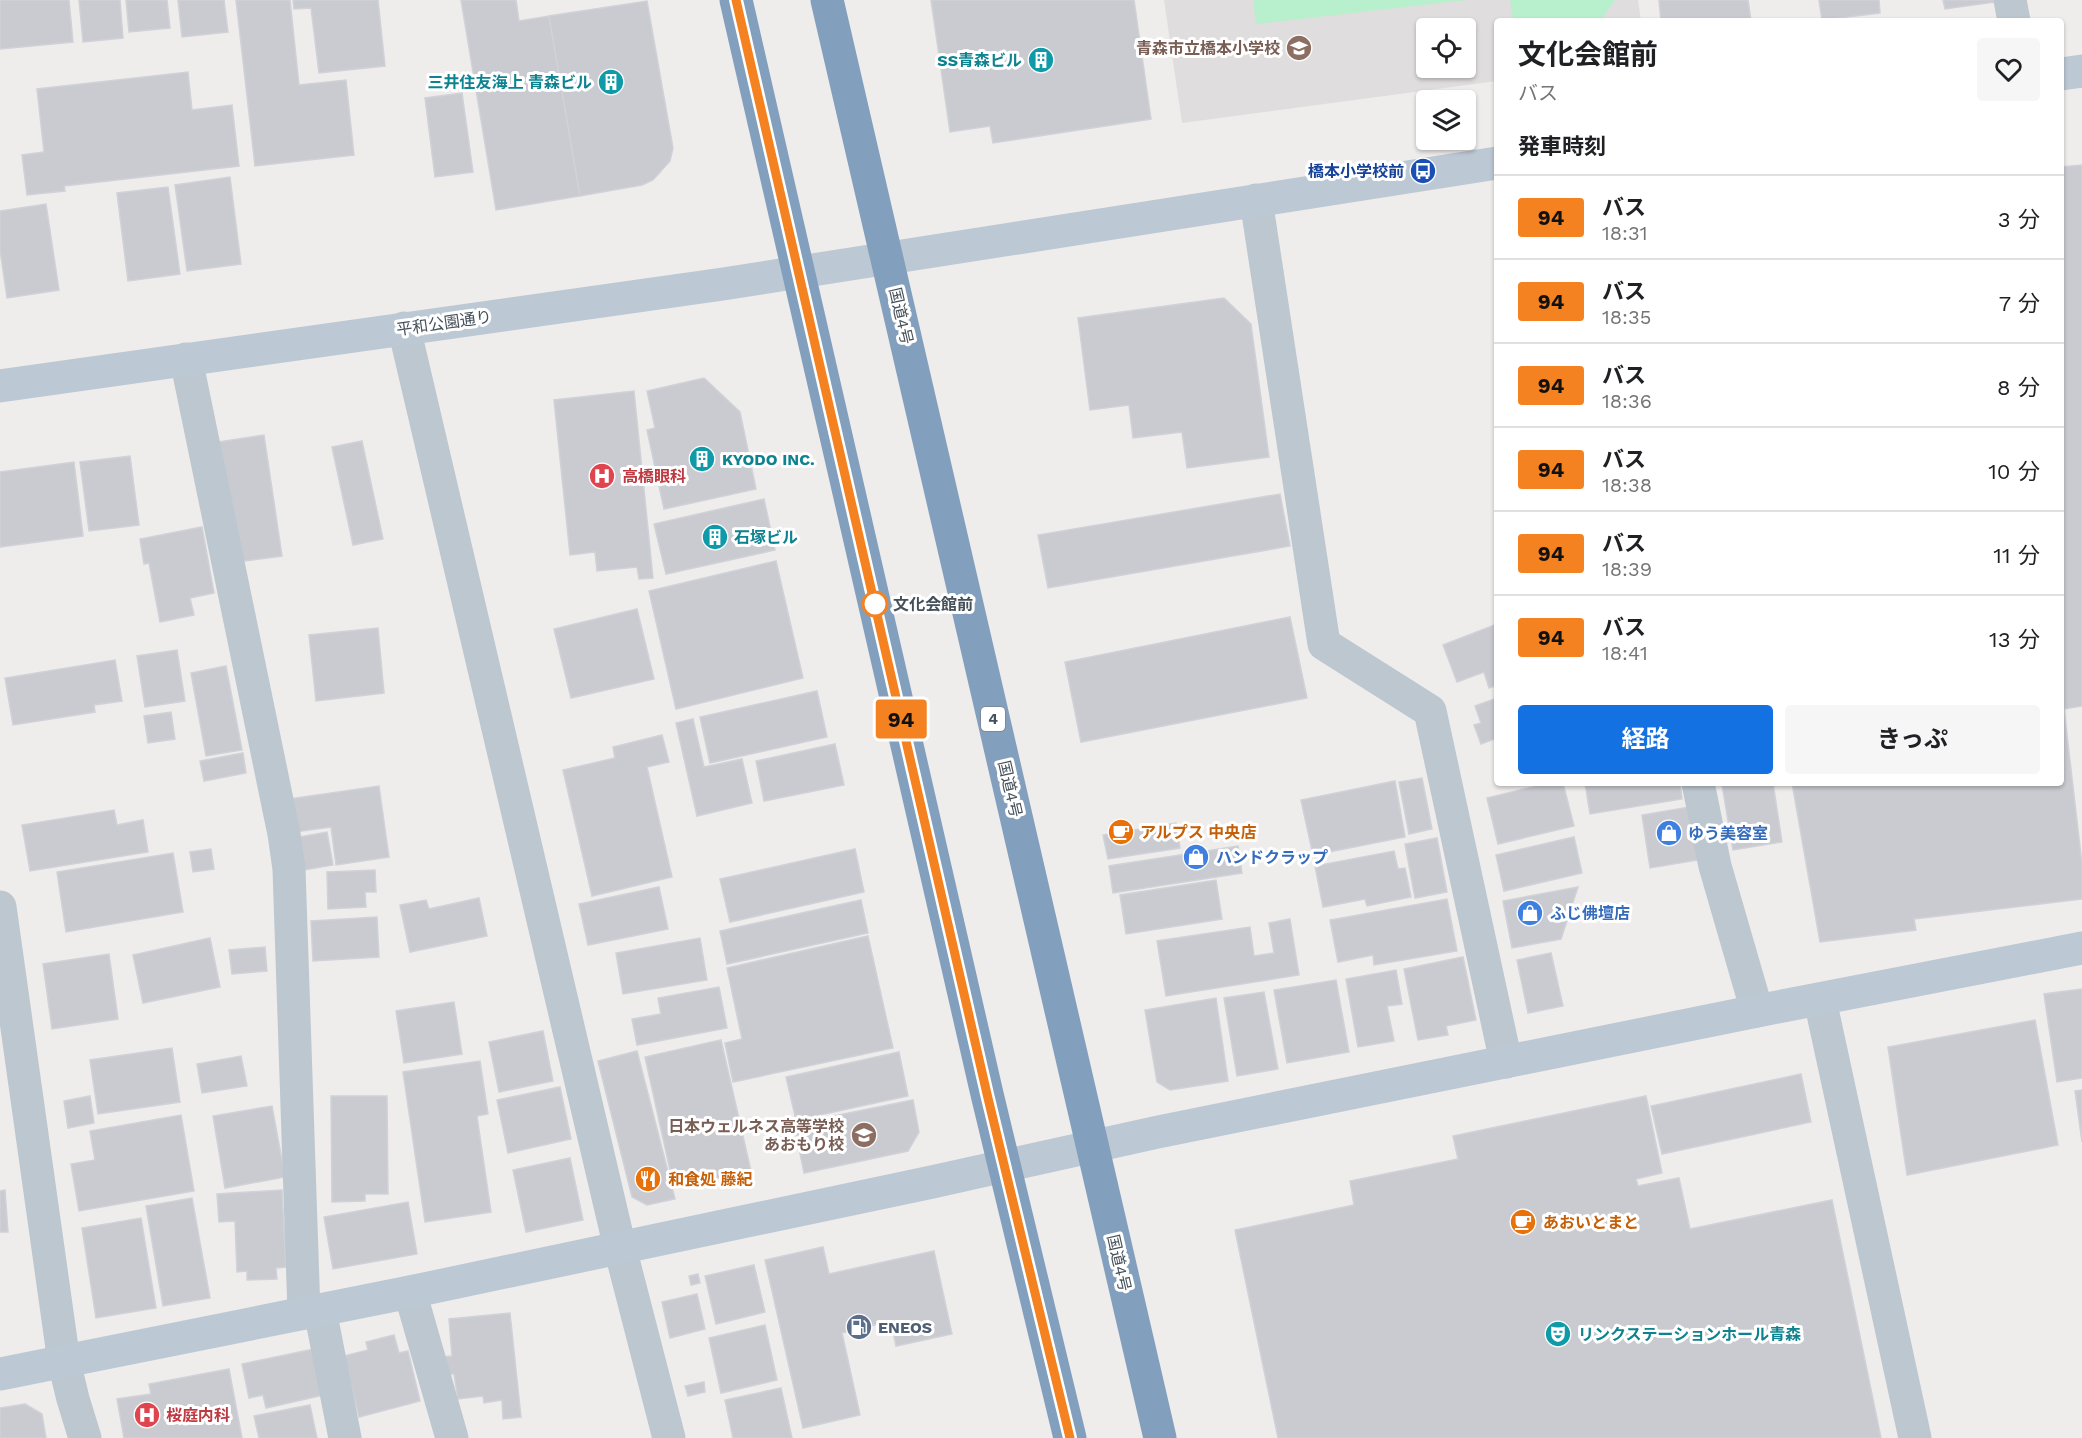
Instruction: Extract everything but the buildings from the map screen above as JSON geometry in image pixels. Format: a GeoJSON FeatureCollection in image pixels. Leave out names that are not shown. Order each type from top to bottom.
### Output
{"type":"FeatureCollection","features":[{"type":"Feature","properties":{"kind":"highway"},"geometry":{"type":"LineString","coordinates":[[736,0],[1004,1166],[1070,1438]]}},
{"type":"Feature","properties":{"kind":"highway","name":"国道4号"},"geometry":{"type":"LineString","coordinates":[[827,0],[1160,1438]]}},
{"type":"Feature","properties":{"kind":"street"},"geometry":{"type":"LineString","coordinates":[[2010,0],[2013,18]]}},
{"type":"Feature","properties":{"kind":"street"},"geometry":{"type":"LineString","coordinates":[[2064,74],[2082,71]]}},
{"type":"Feature","properties":{"kind":"street","name":"平和公園通り"},"geometry":{"type":"LineString","coordinates":[[0,386],[799,272],[1494,163]]}},
{"type":"Feature","properties":{"kind":"street"},"geometry":{"type":"LineString","coordinates":[[1256,200],[1324,644],[1430,711],[1506,1062]]}},
{"type":"Feature","properties":{"kind":"street"},"geometry":{"type":"LineString","coordinates":[[404,328],[620,1248],[669,1438]]}},
{"type":"Feature","properties":{"kind":"street"},"geometry":{"type":"LineString","coordinates":[[186,359],[284,834],[289,869],[312,1312],[345,1438]]}},
{"type":"Feature","properties":{"kind":"street"},"geometry":{"type":"LineString","coordinates":[[1699,786],[1715,866],[1757,1011]]}},
{"type":"Feature","properties":{"kind":"street"},"geometry":{"type":"LineString","coordinates":[[0,907],[64,1362],[85,1438]]}},
{"type":"Feature","properties":{"kind":"street"},"geometry":{"type":"LineString","coordinates":[[0,1374],[410,1292],[1092,1147],[1506,1062],[2082,948]]}},
{"type":"Feature","properties":{"kind":"street"},"geometry":{"type":"LineString","coordinates":[[1820,1000],[1915,1438]]}},
{"type":"Feature","properties":{"kind":"street"},"geometry":{"type":"LineString","coordinates":[[410,1292],[452,1438]]}},
{"type":"Feature","properties":{"kind":"shaded area","name":"青森市立橋本小学校"},"geometry":{"type":"Polygon","coordinates":[[[1164,0],[1638,0],[1641,18],[1494,18],[1494,81],[1182,123],[1164,0]]]}},
{"type":"Feature","properties":{"kind":"green space"},"geometry":{"type":"Polygon","coordinates":[[[1253,0],[1467,0],[1256,24],[1253,0]]]}},
{"type":"Feature","properties":{"kind":"green space"},"geometry":{"type":"Polygon","coordinates":[[[1510,0],[1615,0],[1602,18],[1513,18],[1510,0]]]}},
{"type":"Feature","properties":{"kind":"bus line","name":"94"},"geometry":{"type":"LineString","coordinates":[[736,0],[987,1094],[1070,1438]]}},
{"type":"Feature","properties":{"kind":"place","name":"青森市立橋本小学校"},"geometry":{"type":"Point","coordinates":[1299,48]}},
{"type":"Feature","properties":{"kind":"place","name":"SS青森ビル"},"geometry":{"type":"Point","coordinates":[1041,60]}},
{"type":"Feature","properties":{"kind":"place","name":"三井住友海上 青森ビル"},"geometry":{"type":"Point","coordinates":[611,82]}},
{"type":"Feature","properties":{"kind":"place","name":"橋本小学校前"},"geometry":{"type":"Point","coordinates":[1423,171]}},
{"type":"Feature","properties":{"kind":"place","name":"KYODO INC."},"geometry":{"type":"Point","coordinates":[702,459]}},
{"type":"Feature","properties":{"kind":"place","name":"高橋眼科"},"geometry":{"type":"Point","coordinates":[602,476]}},
{"type":"Feature","properties":{"kind":"place","name":"石塚ビル"},"geometry":{"type":"Point","coordinates":[715,537]}},
{"type":"Feature","properties":{"kind":"place","name":"文化会館前"},"geometry":{"type":"Point","coordinates":[875,604]}},
{"type":"Feature","properties":{"kind":"place","name":"アルプス 中央店"},"geometry":{"type":"Point","coordinates":[1121,832]}},
{"type":"Feature","properties":{"kind":"place","name":"ゆう美容室"},"geometry":{"type":"Point","coordinates":[1669,833]}},
{"type":"Feature","properties":{"kind":"place","name":"ハンドクラップ"},"geometry":{"type":"Point","coordinates":[1196,857]}},
{"type":"Feature","properties":{"kind":"place","name":"ふじ佛壇店"},"geometry":{"type":"Point","coordinates":[1530,913]}},
{"type":"Feature","properties":{"kind":"place","name":"日本ウェルネス高等学校 あおもり校"},"geometry":{"type":"Point","coordinates":[864,1135]}},
{"type":"Feature","properties":{"kind":"place","name":"和食処 藤紀"},"geometry":{"type":"Point","coordinates":[648,1179]}},
{"type":"Feature","properties":{"kind":"place","name":"あおいとまと"},"geometry":{"type":"Point","coordinates":[1523,1222]}},
{"type":"Feature","properties":{"kind":"place","name":"ENEOS"},"geometry":{"type":"Point","coordinates":[859,1327]}},
{"type":"Feature","properties":{"kind":"place","name":"リンクステーションホール青森"},"geometry":{"type":"Point","coordinates":[1558,1334]}},
{"type":"Feature","properties":{"kind":"place","name":"桜庭内科"},"geometry":{"type":"Point","coordinates":[147,1415]}}]}
